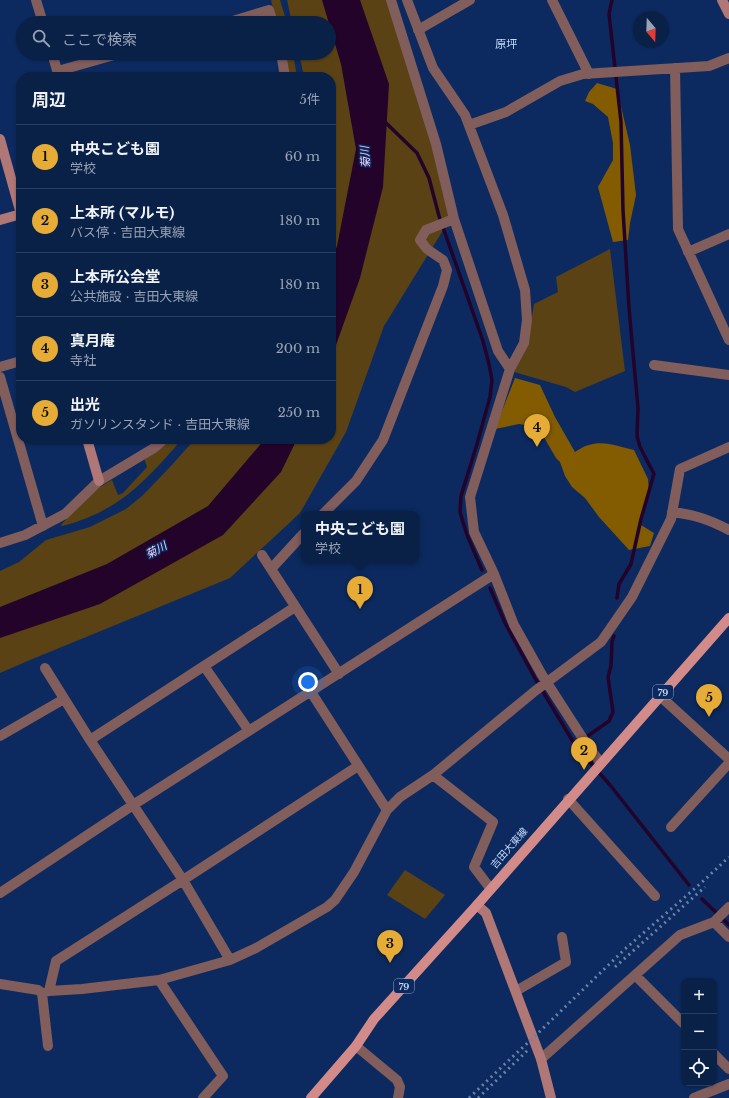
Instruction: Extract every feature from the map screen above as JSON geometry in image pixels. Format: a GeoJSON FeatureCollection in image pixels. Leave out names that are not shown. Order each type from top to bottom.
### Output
{"type":"FeatureCollection","features":[{"type":"Feature","properties":{"kind":"main road","name":"吉田大東線"},"geometry":{"type":"LineString","coordinates":[[311,1098],[356,1046],[374,1019],[729,618]]}},
{"type":"Feature","properties":{"kind":"street"},"geometry":{"type":"LineString","coordinates":[[36,0],[41,16]]}},
{"type":"Feature","properties":{"kind":"street"},"geometry":{"type":"LineString","coordinates":[[391,0],[436,144],[454,219],[498,351],[510,369]]}},
{"type":"Feature","properties":{"kind":"street"},"geometry":{"type":"LineString","coordinates":[[407,0],[433,68],[465,115],[503,215],[525,290],[527,320],[524,343],[510,369],[470,497],[474,532],[494,574],[514,625],[542,686],[584,740],[597,767]]}},
{"type":"Feature","properties":{"kind":"street"},"geometry":{"type":"LineString","coordinates":[[418,30],[470,0]]}},
{"type":"Feature","properties":{"kind":"street"},"geometry":{"type":"LineString","coordinates":[[552,0],[589,74]]}},
{"type":"Feature","properties":{"kind":"street"},"geometry":{"type":"LineString","coordinates":[[722,0],[729,14]]}},
{"type":"Feature","properties":{"kind":"street"},"geometry":{"type":"LineString","coordinates":[[250,16],[270,10],[271,16]]}},
{"type":"Feature","properties":{"kind":"street"},"geometry":{"type":"LineString","coordinates":[[469,125],[506,112],[560,82],[583,74],[709,66],[729,58]]}},
{"type":"Feature","properties":{"kind":"street"},"geometry":{"type":"LineString","coordinates":[[54,60],[57,72]]}},
{"type":"Feature","properties":{"kind":"street"},"geometry":{"type":"LineString","coordinates":[[64,72],[100,60]]}},
{"type":"Feature","properties":{"kind":"street"},"geometry":{"type":"LineString","coordinates":[[281,60],[284,72]]}},
{"type":"Feature","properties":{"kind":"street"},"geometry":{"type":"LineString","coordinates":[[675,68],[678,229],[729,340]]}},
{"type":"Feature","properties":{"kind":"street"},"geometry":{"type":"LineString","coordinates":[[0,139],[16,196]]}},
{"type":"Feature","properties":{"kind":"street"},"geometry":{"type":"LineString","coordinates":[[0,220],[16,215]]}},
{"type":"Feature","properties":{"kind":"street"},"geometry":{"type":"LineString","coordinates":[[326,511],[356,481],[383,440],[443,286],[447,270],[443,260],[427,249],[420,240],[426,230],[454,219]]}},
{"type":"Feature","properties":{"kind":"street"},"geometry":{"type":"LineString","coordinates":[[688,252],[729,234]]}},
{"type":"Feature","properties":{"kind":"street"},"geometry":{"type":"LineString","coordinates":[[0,367],[16,362]]}},
{"type":"Feature","properties":{"kind":"street"},"geometry":{"type":"LineString","coordinates":[[654,365],[729,375]]}},
{"type":"Feature","properties":{"kind":"street"},"geometry":{"type":"LineString","coordinates":[[0,377],[16,432]]}},
{"type":"Feature","properties":{"kind":"street"},"geometry":{"type":"LineString","coordinates":[[19,444],[43,526]]}},
{"type":"Feature","properties":{"kind":"street"},"geometry":{"type":"LineString","coordinates":[[88,444],[99,481]]}},
{"type":"Feature","properties":{"kind":"street"},"geometry":{"type":"LineString","coordinates":[[0,543],[25,535],[65,514],[99,481],[158,444]]}},
{"type":"Feature","properties":{"kind":"street"},"geometry":{"type":"LineString","coordinates":[[0,984],[46,992],[82,990],[159,980],[230,960],[256,948],[327,907],[335,900],[354,872],[387,810],[400,798],[433,775],[542,686],[601,642],[632,597],[671,519],[680,469],[729,447]]}},
{"type":"Feature","properties":{"kind":"street"},"geometry":{"type":"LineString","coordinates":[[672,512],[692,514],[714,522],[729,530]]}},
{"type":"Feature","properties":{"kind":"street"},"geometry":{"type":"LineString","coordinates":[[271,569],[301,536]]}},
{"type":"Feature","properties":{"kind":"street"},"geometry":{"type":"LineString","coordinates":[[262,555],[339,674]]}},
{"type":"Feature","properties":{"kind":"street"},"geometry":{"type":"LineString","coordinates":[[0,893],[133,805],[494,574]]}},
{"type":"Feature","properties":{"kind":"street"},"geometry":{"type":"LineString","coordinates":[[90,740],[295,607]]}},
{"type":"Feature","properties":{"kind":"street"},"geometry":{"type":"LineString","coordinates":[[204,666],[249,731]]}},
{"type":"Feature","properties":{"kind":"street"},"geometry":{"type":"LineString","coordinates":[[45,668],[90,740],[184,880],[230,960]]}},
{"type":"Feature","properties":{"kind":"street"},"geometry":{"type":"LineString","coordinates":[[311,692],[387,810]]}},
{"type":"Feature","properties":{"kind":"street"},"geometry":{"type":"LineString","coordinates":[[660,696],[729,759]]}},
{"type":"Feature","properties":{"kind":"street"},"geometry":{"type":"LineString","coordinates":[[0,736],[64,699]]}},
{"type":"Feature","properties":{"kind":"street"},"geometry":{"type":"LineString","coordinates":[[671,826],[729,763]]}},
{"type":"Feature","properties":{"kind":"street"},"geometry":{"type":"LineString","coordinates":[[48,1046],[46,992],[56,961],[184,880],[358,766]]}},
{"type":"Feature","properties":{"kind":"street"},"geometry":{"type":"LineString","coordinates":[[433,775],[493,822],[474,866],[490,888]]}},
{"type":"Feature","properties":{"kind":"street"},"geometry":{"type":"LineString","coordinates":[[568,800],[655,896]]}},
{"type":"Feature","properties":{"kind":"street"},"geometry":{"type":"LineString","coordinates":[[476,905],[486,913],[541,1059],[551,1098]]}},
{"type":"Feature","properties":{"kind":"street"},"geometry":{"type":"LineString","coordinates":[[541,1059],[680,935],[714,922],[726,910]]}},
{"type":"Feature","properties":{"kind":"street"},"geometry":{"type":"LineString","coordinates":[[714,922],[729,937]]}},
{"type":"Feature","properties":{"kind":"street"},"geometry":{"type":"LineString","coordinates":[[516,991],[566,962],[562,937]]}},
{"type":"Feature","properties":{"kind":"street"},"geometry":{"type":"LineString","coordinates":[[635,976],[681,1021]]}},
{"type":"Feature","properties":{"kind":"street"},"geometry":{"type":"LineString","coordinates":[[159,980],[223,1076],[203,1098]]}},
{"type":"Feature","properties":{"kind":"street"},"geometry":{"type":"LineString","coordinates":[[356,1046],[397,1080],[400,1087],[398,1098]]}},
{"type":"Feature","properties":{"kind":"street"},"geometry":{"type":"LineString","coordinates":[[717,1057],[729,1068]]}},
{"type":"Feature","properties":{"kind":"street"},"geometry":{"type":"LineString","coordinates":[[694,1098],[729,1084]]}},
{"type":"Feature","properties":{"kind":"shaded area"},"geometry":{"type":"Polygon","coordinates":[[[271,0],[280,0],[285,16],[275,16],[271,0]]]}},
{"type":"Feature","properties":{"kind":"shaded area"},"geometry":{"type":"Polygon","coordinates":[[[287,0],[390,0],[453,214],[384,326],[346,432],[300,513],[230,578],[0,673],[0,571],[19,562],[46,540],[90,527],[126,509],[142,496],[191,444],[336,444],[336,72],[303,72],[300,60],[336,60],[336,16],[290,16],[287,0]]]}},
{"type":"Feature","properties":{"kind":"shaded area"},"geometry":{"type":"Polygon","coordinates":[[[285,60],[294,60],[296,72],[288,72],[285,60]]]}},
{"type":"Feature","properties":{"kind":"shaded area"},"geometry":{"type":"Polygon","coordinates":[[[597,83],[617,89],[630,145],[636,195],[628,240],[613,242],[598,187],[613,160],[613,143],[608,117],[593,104],[585,101],[589,92],[597,83]]]}},
{"type":"Feature","properties":{"kind":"shaded area"},"geometry":{"type":"Polygon","coordinates":[[[610,249],[625,371],[575,392],[566,387],[514,372],[528,341],[534,304],[558,292],[556,277],[610,249]]]}},
{"type":"Feature","properties":{"kind":"shaded area"},"geometry":{"type":"Polygon","coordinates":[[[515,378],[540,385],[555,417],[575,452],[587,445],[600,443],[612,444],[634,450],[648,479],[649,493],[641,525],[654,533],[650,546],[629,550],[599,517],[585,498],[572,487],[565,476],[560,462],[556,458],[538,427],[519,424],[495,429],[515,378]]]}},
{"type":"Feature","properties":{"kind":"shaded area"},"geometry":{"type":"Polygon","coordinates":[[[165,444],[178,444],[156,468],[130,493],[99,512],[82,520],[62,526],[61,525],[91,494],[112,480],[118,495],[123,493],[147,467],[144,458],[165,444]]]}},
{"type":"Feature","properties":{"kind":"shaded area"},"geometry":{"type":"Polygon","coordinates":[[[405,870],[445,895],[425,919],[387,895],[405,870]]]}},
{"type":"Feature","properties":{"kind":"water","name":"菊川"},"geometry":{"type":"Polygon","coordinates":[[[322,0],[360,0],[389,84],[383,187],[360,278],[336,345],[336,249],[356,149],[341,64],[336,47],[336,16],[327,16],[322,0]]]}},
{"type":"Feature","properties":{"kind":"water","name":"菊川"},"geometry":{"type":"Polygon","coordinates":[[[261,444],[295,444],[281,472],[223,535],[100,604],[0,638],[0,607],[107,564],[208,506],[261,444]]]}},
{"type":"Feature","properties":{"kind":"waterway"},"geometry":{"type":"LineString","coordinates":[[612,0],[609,14],[621,122],[623,210],[629,308],[638,408],[637,436],[640,447],[654,474],[641,519],[631,564],[619,584],[617,598]]}},
{"type":"Feature","properties":{"kind":"waterway"},"geometry":{"type":"LineString","coordinates":[[384,121],[417,153],[429,178],[439,216],[483,341],[489,364],[492,380],[490,397],[461,496],[460,512],[467,535],[482,570]]}},
{"type":"Feature","properties":{"kind":"waterway"},"geometry":{"type":"LineString","coordinates":[[490,588],[505,623],[536,680],[575,745],[610,785],[689,885]]}},
{"type":"Feature","properties":{"kind":"waterway"},"geometry":{"type":"LineString","coordinates":[[575,745],[609,721],[613,712],[608,677],[611,666],[612,642],[614,636]]}},
{"type":"Feature","properties":{"kind":"waterway"},"geometry":{"type":"LineString","coordinates":[[702,899],[729,925]]}},
{"type":"Feature","properties":{"kind":"railway"},"geometry":{"type":"LineString","coordinates":[[469,1098],[626,948],[729,857]]}},
{"type":"Feature","properties":{"kind":"railway"},"geometry":{"type":"LineString","coordinates":[[615,967],[705,887]]}},
{"type":"Feature","properties":{"kind":"railway"},"geometry":{"type":"LineString","coordinates":[[478,1098],[528,1050]]}},
{"type":"Feature","properties":{"kind":"place","name":"真月庵"},"geometry":{"type":"Point","coordinates":[537,447]}},
{"type":"Feature","properties":{"kind":"place","name":"中央こども園"},"geometry":{"type":"Point","coordinates":[360,609]}},
{"type":"Feature","properties":{"kind":"place","name":"出光"},"geometry":{"type":"Point","coordinates":[709,717]}},
{"type":"Feature","properties":{"kind":"place","name":"上本所 (マルモ)"},"geometry":{"type":"Point","coordinates":[584,770]}},
{"type":"Feature","properties":{"kind":"place","name":"上本所公会堂"},"geometry":{"type":"Point","coordinates":[390,963]}},
{"type":"Feature","properties":{"kind":"district","name":"原坪"},"geometry":{"type":"Point","coordinates":[506,44]}}]}
